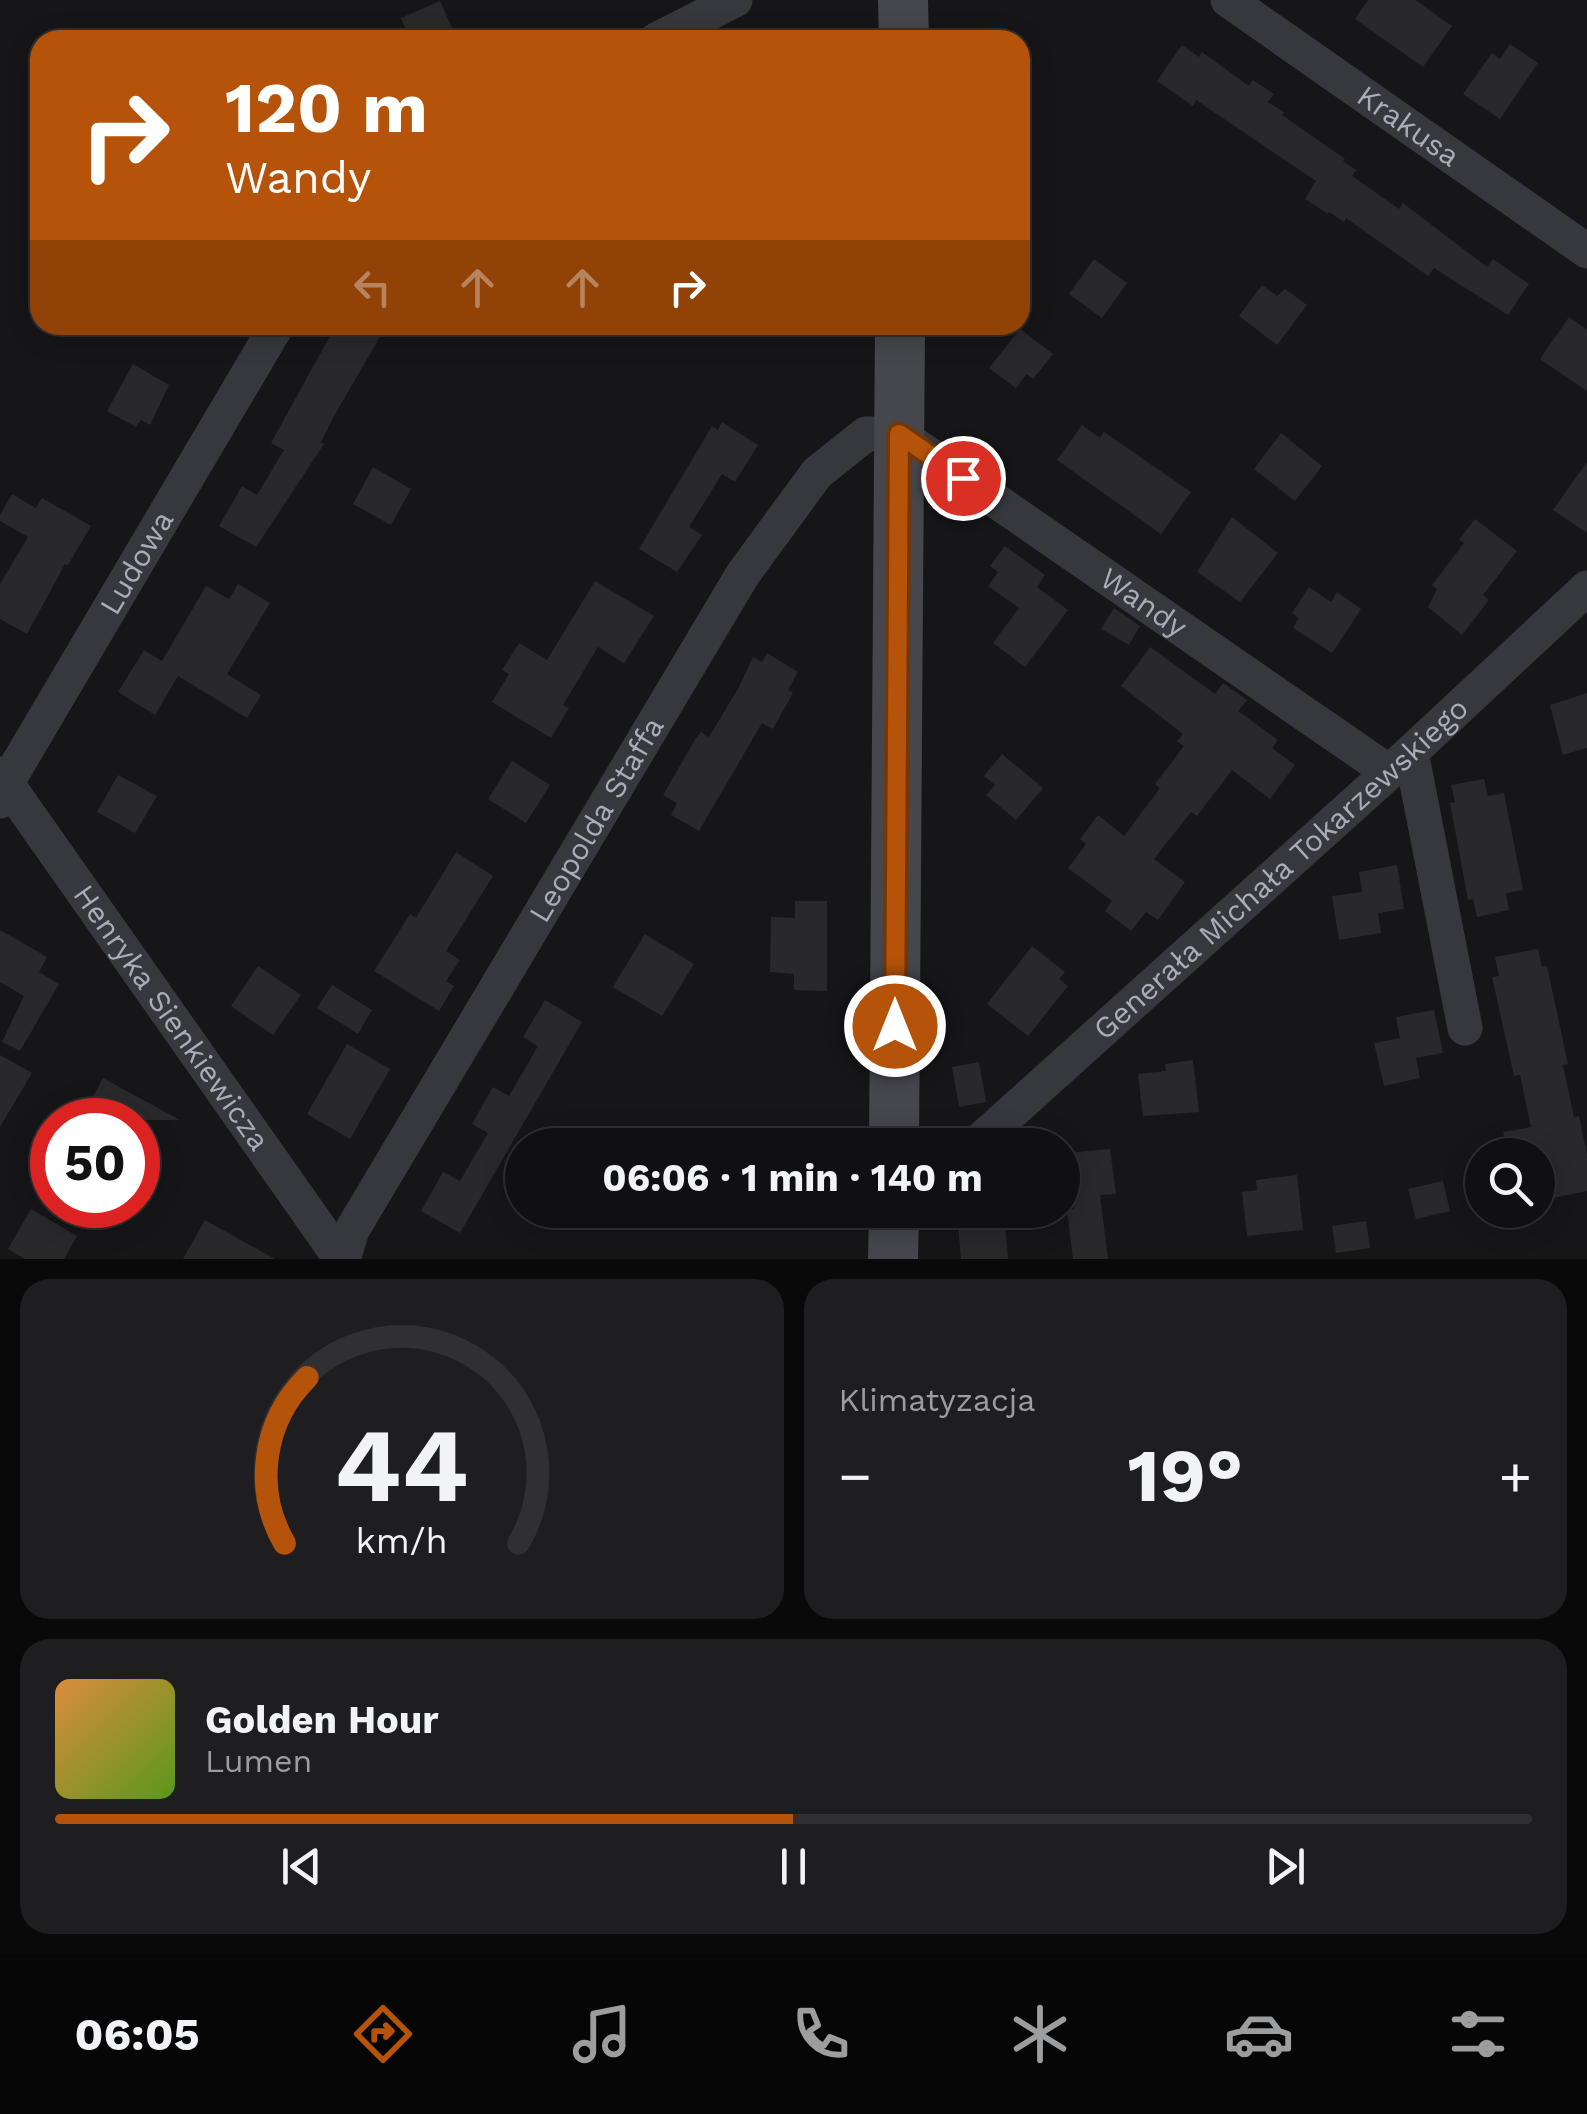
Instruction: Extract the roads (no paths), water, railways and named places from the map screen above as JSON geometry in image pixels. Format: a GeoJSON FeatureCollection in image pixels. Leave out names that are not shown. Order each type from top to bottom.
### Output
{"type":"FeatureCollection","features":[{"type":"Feature","properties":{"kind":"main road"},"geometry":{"type":"LineString","coordinates":[[903,0],[904,30]]}},
{"type":"Feature","properties":{"kind":"main road"},"geometry":{"type":"LineString","coordinates":[[894,1128],[900,335]]}},
{"type":"Feature","properties":{"kind":"main road"},"geometry":{"type":"LineString","coordinates":[[893,1259],[894,1228]]}},
{"type":"Feature","properties":{"kind":"street"},"geometry":{"type":"LineString","coordinates":[[676,30],[734,0]]}},
{"type":"Feature","properties":{"kind":"street","name":"Krakusa"},"geometry":{"type":"LineString","coordinates":[[1228,0],[1587,251]]}},
{"type":"Feature","properties":{"kind":"street","name":"Ludowa"},"geometry":{"type":"LineString","coordinates":[[2,786],[271,335]]}},
{"type":"Feature","properties":{"kind":"street","name":"Leopolda Staffa"},"geometry":{"type":"LineString","coordinates":[[342,1259],[352,1230],[744,574],[817,473],[866,434],[899,434]]}},
{"type":"Feature","properties":{"kind":"street","name":"Wandy"},"geometry":{"type":"LineString","coordinates":[[899,434],[1398,764]]}},
{"type":"Feature","properties":{"kind":"street","name":"Generała Michała Tokarzewskiego"},"geometry":{"type":"LineString","coordinates":[[994,1128],[1587,588]]}},
{"type":"Feature","properties":{"kind":"street"},"geometry":{"type":"LineString","coordinates":[[1398,764],[1430,943]]}},
{"type":"Feature","properties":{"kind":"street"},"geometry":{"type":"LineString","coordinates":[[1398,764],[1465,1028]]}},
{"type":"Feature","properties":{"kind":"street","name":"Henryka Sienkiewicza"},"geometry":{"type":"LineString","coordinates":[[2,786],[342,1259]]}}]}
